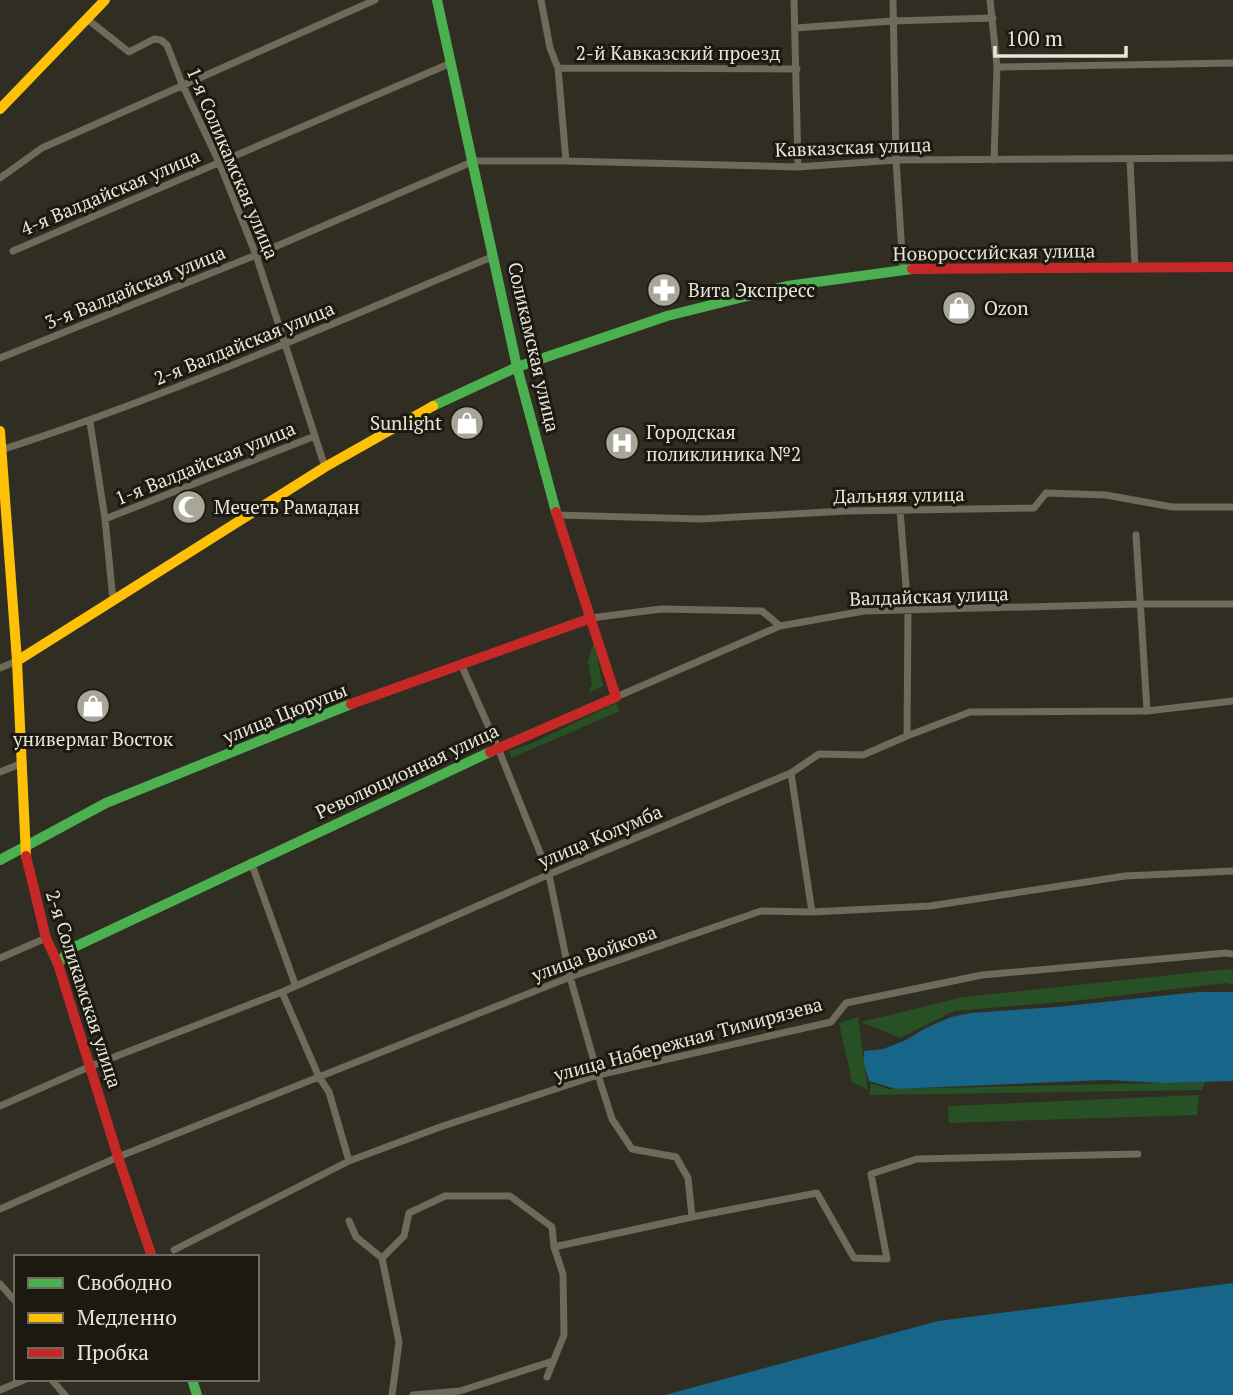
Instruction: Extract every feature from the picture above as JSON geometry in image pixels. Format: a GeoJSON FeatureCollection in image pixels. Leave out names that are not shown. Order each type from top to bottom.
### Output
{"type":"FeatureCollection","features":[{"type":"Feature","properties":{"kind":"main road"},"geometry":{"type":"LineString","coordinates":[[0,109],[105,0]]}},
{"type":"Feature","properties":{"kind":"main road","name":"Соликамская улица"},"geometry":{"type":"LineString","coordinates":[[437,0],[495,256],[517,367],[557,515],[616,697]]}},
{"type":"Feature","properties":{"kind":"main road","name":"Новороссийская улица"},"geometry":{"type":"LineString","coordinates":[[17,661],[325,467],[417,413],[517,367],[679,313],[787,286],[903,269],[1233,267]]}},
{"type":"Feature","properties":{"kind":"main road","name":"2-я Соликамская улица"},"geometry":{"type":"LineString","coordinates":[[0,431],[12,573],[24,849],[46,938],[58,964],[151,1255]]}},
{"type":"Feature","properties":{"kind":"main road","name":"улица Цюрупы"},"geometry":{"type":"LineString","coordinates":[[0,860],[106,803],[371,696],[591,618]]}},
{"type":"Feature","properties":{"kind":"main road","name":"Революционная улица"},"geometry":{"type":"LineString","coordinates":[[58,964],[70,949],[251,862],[498,748],[616,697]]}},
{"type":"Feature","properties":{"kind":"street"},"geometry":{"type":"LineString","coordinates":[[0,177],[42,148],[375,0]]}},
{"type":"Feature","properties":{"kind":"street"},"geometry":{"type":"LineString","coordinates":[[541,0],[550,48],[558,68],[566,161]]}},
{"type":"Feature","properties":{"kind":"street"},"geometry":{"type":"LineString","coordinates":[[794,0],[798,167]]}},
{"type":"Feature","properties":{"kind":"street"},"geometry":{"type":"LineString","coordinates":[[893,0],[896,160],[903,269]]}},
{"type":"Feature","properties":{"kind":"street"},"geometry":{"type":"LineString","coordinates":[[990,0],[997,67],[994,160]]}},
{"type":"Feature","properties":{"kind":"street"},"geometry":{"type":"LineString","coordinates":[[796,28],[993,18]]}},
{"type":"Feature","properties":{"kind":"street","name":"1-я Соликамская улица"},"geometry":{"type":"LineString","coordinates":[[87,19],[129,52],[155,40],[161,40],[167,45],[182,84],[219,162],[256,255],[325,467]]}},
{"type":"Feature","properties":{"kind":"street","name":"4-я Валдайская улица"},"geometry":{"type":"LineString","coordinates":[[13,251],[452,63]]}},
{"type":"Feature","properties":{"kind":"street"},"geometry":{"type":"LineString","coordinates":[[997,67],[1233,63]]}},
{"type":"Feature","properties":{"kind":"street","name":"2-й Кавказский проезд"},"geometry":{"type":"LineString","coordinates":[[558,68],[797,69]]}},
{"type":"Feature","properties":{"kind":"street","name":"Кавказская улица"},"geometry":{"type":"LineString","coordinates":[[474,161],[798,167],[896,160],[1233,158]]}},
{"type":"Feature","properties":{"kind":"street"},"geometry":{"type":"LineString","coordinates":[[1130,159],[1135,267]]}},
{"type":"Feature","properties":{"kind":"street","name":"3-я Валдайская улица"},"geometry":{"type":"LineString","coordinates":[[0,358],[256,255],[474,161]]}},
{"type":"Feature","properties":{"kind":"street","name":"2-я Валдайская улица"},"geometry":{"type":"LineString","coordinates":[[1,457],[285,344],[495,256]]}},
{"type":"Feature","properties":{"kind":"street"},"geometry":{"type":"LineString","coordinates":[[90,422],[106,519],[113,600]]}},
{"type":"Feature","properties":{"kind":"street","name":"1-я Валдайская улица"},"geometry":{"type":"LineString","coordinates":[[106,519],[316,436]]}},
{"type":"Feature","properties":{"kind":"street","name":"Дальняя улица"},"geometry":{"type":"LineString","coordinates":[[557,515],[701,519],[846,511],[1034,508],[1046,493],[1106,495],[1172,506],[1233,507]]}},
{"type":"Feature","properties":{"kind":"street"},"geometry":{"type":"LineString","coordinates":[[900,510],[908,611],[907,736]]}},
{"type":"Feature","properties":{"kind":"street"},"geometry":{"type":"LineString","coordinates":[[1136,535],[1147,711]]}},
{"type":"Feature","properties":{"kind":"street"},"geometry":{"type":"LineString","coordinates":[[0,578],[12,573]]}},
{"type":"Feature","properties":{"kind":"street","name":"Валдайская улица"},"geometry":{"type":"LineString","coordinates":[[779,626],[864,611],[1233,604]]}},
{"type":"Feature","properties":{"kind":"street"},"geometry":{"type":"LineString","coordinates":[[591,618],[661,609],[762,611],[779,626]]}},
{"type":"Feature","properties":{"kind":"street","name":"Революционная улица"},"geometry":{"type":"LineString","coordinates":[[616,697],[779,626]]}},
{"type":"Feature","properties":{"kind":"street"},"geometry":{"type":"LineString","coordinates":[[0,668],[17,661]]}},
{"type":"Feature","properties":{"kind":"street"},"geometry":{"type":"LineString","coordinates":[[461,664],[550,875],[570,977],[612,1119],[632,1149],[676,1157],[688,1178],[692,1217]]}},
{"type":"Feature","properties":{"kind":"street","name":"улица Колумба"},"geometry":{"type":"LineString","coordinates":[[0,1106],[91,1066],[282,992],[295,984],[791,773],[819,754],[863,755],[970,712],[1147,711],[1233,701]]}},
{"type":"Feature","properties":{"kind":"street"},"geometry":{"type":"LineString","coordinates":[[0,772],[20,764]]}},
{"type":"Feature","properties":{"kind":"street"},"geometry":{"type":"LineString","coordinates":[[791,773],[812,912]]}},
{"type":"Feature","properties":{"kind":"street"},"geometry":{"type":"LineString","coordinates":[[251,862],[295,984]]}},
{"type":"Feature","properties":{"kind":"street","name":"улица Войкова"},"geometry":{"type":"LineString","coordinates":[[0,1209],[118,1157],[570,977],[761,911],[812,912],[930,906],[1125,876],[1233,871]]}},
{"type":"Feature","properties":{"kind":"street"},"geometry":{"type":"LineString","coordinates":[[0,958],[46,938]]}},
{"type":"Feature","properties":{"kind":"street","name":"улица Набережная Тимирязева"},"geometry":{"type":"LineString","coordinates":[[174,1250],[349,1161],[440,1127],[597,1075],[831,1022],[846,1003],[982,975],[1233,954]]}},
{"type":"Feature","properties":{"kind":"street"},"geometry":{"type":"LineString","coordinates":[[282,992],[319,1077],[329,1092],[349,1161]]}},
{"type":"Feature","properties":{"kind":"street"},"geometry":{"type":"LineString","coordinates":[[554,1247],[817,1193],[854,1258],[887,1259],[872,1174],[917,1159],[1138,1154]]}},
{"type":"Feature","properties":{"kind":"street"},"geometry":{"type":"LineString","coordinates":[[382,1258],[404,1236],[409,1213],[445,1196],[510,1196],[552,1227],[554,1247],[563,1274],[564,1335],[547,1377]]}},
{"type":"Feature","properties":{"kind":"street"},"geometry":{"type":"LineString","coordinates":[[349,1221],[356,1237],[382,1258],[399,1342],[392,1395]]}},
{"type":"Feature","properties":{"kind":"street"},"geometry":{"type":"LineString","coordinates":[[0,1285],[14,1300]]}},
{"type":"Feature","properties":{"kind":"street"},"geometry":{"type":"LineString","coordinates":[[413,1395],[460,1391],[553,1361]]}},
{"type":"Feature","properties":{"kind":"street"},"geometry":{"type":"LineString","coordinates":[[0,1390],[21,1381]]}},
{"type":"Feature","properties":{"kind":"street"},"geometry":{"type":"LineString","coordinates":[[53,1381],[65,1395]]}},
{"type":"Feature","properties":{"kind":"green space"},"geometry":{"type":"Polygon","coordinates":[[[594,640],[603,686],[588,693],[592,684],[588,662],[594,640]]]}},
{"type":"Feature","properties":{"kind":"green space"},"geometry":{"type":"Polygon","coordinates":[[[616,703],[620,711],[511,758],[509,751],[530,744],[616,703]]]}},
{"type":"Feature","properties":{"kind":"green space"},"geometry":{"type":"Polygon","coordinates":[[[1233,970],[1233,985],[1226,983],[1073,1001],[954,1011],[900,1038],[861,1022],[963,997],[1233,970]]]}},
{"type":"Feature","properties":{"kind":"green space"},"geometry":{"type":"Polygon","coordinates":[[[858,1017],[868,1090],[852,1082],[839,1023],[858,1017]]]}},
{"type":"Feature","properties":{"kind":"green space"},"geometry":{"type":"Polygon","coordinates":[[[1205,1082],[1202,1090],[869,1095],[871,1083],[889,1089],[1205,1082]]]}},
{"type":"Feature","properties":{"kind":"green space"},"geometry":{"type":"Polygon","coordinates":[[[1199,1095],[1197,1115],[949,1123],[948,1106],[1199,1095]]]}},
{"type":"Feature","properties":{"kind":"water"},"geometry":{"type":"Polygon","coordinates":[[[1198,992],[1233,992],[1233,1081],[1165,1083],[1106,1080],[896,1089],[869,1081],[864,1064],[864,1051],[883,1049],[951,1017],[1198,992]]]}},
{"type":"Feature","properties":{"kind":"water"},"geometry":{"type":"Polygon","coordinates":[[[1233,1283],[1233,1395],[665,1395],[938,1321],[1233,1283]]]}},
{"type":"Feature","properties":{"kind":"traffic: fast"},"geometry":{"type":"LineString","coordinates":[[437,0],[517,367],[556,512]]}},
{"type":"Feature","properties":{"kind":"traffic: fast"},"geometry":{"type":"LineString","coordinates":[[433,406],[517,367],[667,316],[787,286],[912,269]]}},
{"type":"Feature","properties":{"kind":"traffic: fast"},"geometry":{"type":"LineString","coordinates":[[0,860],[106,803],[351,704]]}},
{"type":"Feature","properties":{"kind":"traffic: fast"},"geometry":{"type":"LineString","coordinates":[[58,964],[70,949],[490,752]]}},
{"type":"Feature","properties":{"kind":"traffic: fast"},"geometry":{"type":"LineString","coordinates":[[193,1381],[197,1395]]}},
{"type":"Feature","properties":{"kind":"traffic: slow"},"geometry":{"type":"LineString","coordinates":[[0,109],[105,0]]}},
{"type":"Feature","properties":{"kind":"traffic: slow"},"geometry":{"type":"LineString","coordinates":[[17,661],[325,467],[433,406]]}},
{"type":"Feature","properties":{"kind":"traffic: slow"},"geometry":{"type":"LineString","coordinates":[[0,431],[17,661],[26,856]]}},
{"type":"Feature","properties":{"kind":"traffic: jam"},"geometry":{"type":"LineString","coordinates":[[912,269],[1233,267]]}},
{"type":"Feature","properties":{"kind":"traffic: jam"},"geometry":{"type":"LineString","coordinates":[[490,752],[616,697],[556,512]]}},
{"type":"Feature","properties":{"kind":"traffic: jam"},"geometry":{"type":"LineString","coordinates":[[351,704],[591,618]]}},
{"type":"Feature","properties":{"kind":"traffic: jam"},"geometry":{"type":"LineString","coordinates":[[26,856],[46,938],[58,964],[151,1255]]}},
{"type":"Feature","properties":{"kind":"place","name":"Вита Экспресс"},"geometry":{"type":"Point","coordinates":[664,290]}},
{"type":"Feature","properties":{"kind":"place","name":"Ozon"},"geometry":{"type":"Point","coordinates":[959,308]}},
{"type":"Feature","properties":{"kind":"place","name":"Sunlight"},"geometry":{"type":"Point","coordinates":[467,423]}},
{"type":"Feature","properties":{"kind":"place","name":"Городская поликлиника №2"},"geometry":{"type":"Point","coordinates":[622,443]}},
{"type":"Feature","properties":{"kind":"place","name":"Мечеть Рамадан"},"geometry":{"type":"Point","coordinates":[189,507]}},
{"type":"Feature","properties":{"kind":"place","name":"универмаг Восток"},"geometry":{"type":"Point","coordinates":[93,706]}}]}
